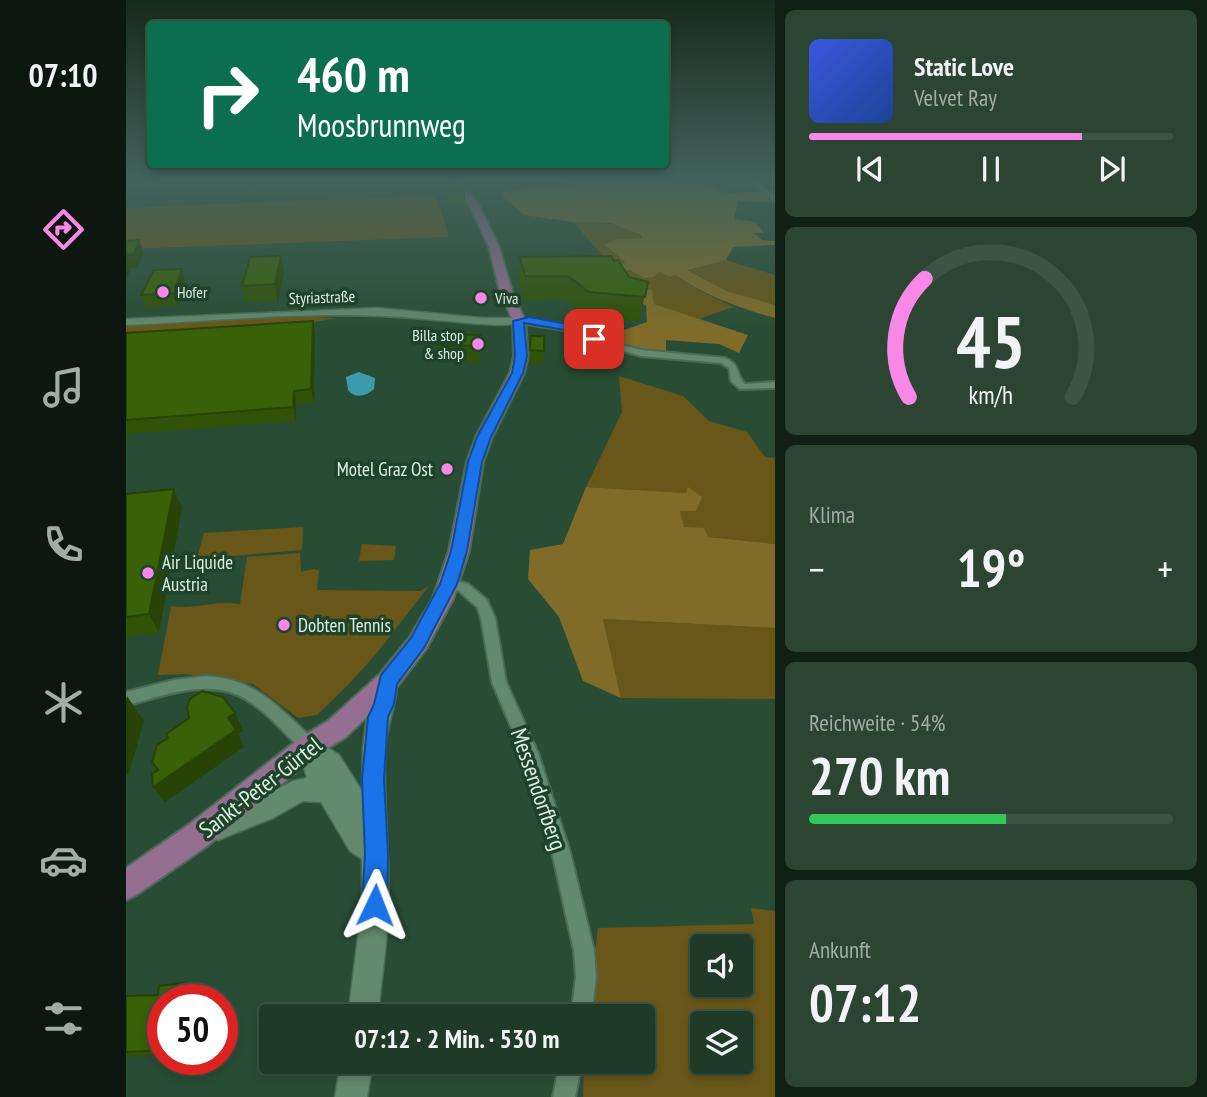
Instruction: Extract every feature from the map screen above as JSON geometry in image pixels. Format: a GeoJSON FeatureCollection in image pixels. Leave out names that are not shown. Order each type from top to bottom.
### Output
{"type":"FeatureCollection","features":[{"type":"Feature","properties":{"kind":"main road","name":"Sankt-Peter-Gürtel"},"geometry":{"type":"LineString","coordinates":[[126,885],[197,836],[309,746],[337,729],[388,681],[418,643],[449,584],[459,551],[475,462],[484,437],[517,373],[521,356],[519,321],[505,288],[498,256],[486,229]]}},
{"type":"Feature","properties":{"kind":"main road"},"geometry":{"type":"LineString","coordinates":[[364,1004],[375,905],[374,748],[378,717],[384,704],[388,681]]}},
{"type":"Feature","properties":{"kind":"main road"},"geometry":{"type":"LineString","coordinates":[[309,746],[331,763],[375,842]]}},
{"type":"Feature","properties":{"kind":"main road"},"geometry":{"type":"LineString","coordinates":[[309,746],[313,768],[359,842],[375,842]]}},
{"type":"Feature","properties":{"kind":"main road"},"geometry":{"type":"LineString","coordinates":[[197,836],[264,809],[301,789],[328,790]]}},
{"type":"Feature","properties":{"kind":"main road"},"geometry":{"type":"LineString","coordinates":[[351,1097],[355,1074]]}},
{"type":"Feature","properties":{"kind":"street","name":"Styriastraße"},"geometry":{"type":"LineString","coordinates":[[126,322],[377,311],[483,321],[519,321]]}},
{"type":"Feature","properties":{"kind":"street"},"geometry":{"type":"LineString","coordinates":[[519,321],[529,320],[579,330],[604,343],[641,353],[722,360],[730,363],[736,372],[736,381],[743,387],[775,385]]}},
{"type":"Feature","properties":{"kind":"street","name":"Messendorfberg"},"geometry":{"type":"LineString","coordinates":[[449,584],[463,587],[482,604],[490,622],[499,681],[530,753],[561,852],[584,951],[586,977],[583,1004]]}},
{"type":"Feature","properties":{"kind":"street"},"geometry":{"type":"LineString","coordinates":[[126,699],[197,684],[235,687],[267,706],[309,746]]}},
{"type":"Feature","properties":{"kind":"street"},"geometry":{"type":"LineString","coordinates":[[564,1097],[569,1074]]}},
{"type":"Feature","properties":{"kind":"shaded area"},"geometry":{"type":"Polygon","coordinates":[[[126,229],[447,229],[449,237],[126,249],[126,229]]]}},
{"type":"Feature","properties":{"kind":"shaded area"},"geometry":{"type":"Polygon","coordinates":[[[579,229],[629,229],[637,233],[642,239],[631,238],[606,245],[625,262],[619,267],[609,263],[579,229]]]}},
{"type":"Feature","properties":{"kind":"shaded area"},"geometry":{"type":"Polygon","coordinates":[[[626,229],[761,229],[764,233],[754,233],[762,240],[775,241],[775,245],[733,247],[726,260],[687,270],[727,291],[775,305],[775,318],[723,301],[675,275],[670,277],[659,272],[654,277],[644,278],[630,270],[622,272],[630,286],[652,290],[654,304],[748,335],[739,353],[719,344],[666,340],[666,354],[645,356],[611,348],[581,335],[615,337],[624,330],[647,322],[646,305],[636,302],[619,267],[625,262],[605,245],[616,239],[642,238],[626,229]]]}},
{"type":"Feature","properties":{"kind":"shaded area"},"geometry":{"type":"Polygon","coordinates":[[[726,260],[775,275],[775,305],[727,291],[686,269],[726,260]]]}},
{"type":"Feature","properties":{"kind":"shaded area"},"geometry":{"type":"Polygon","coordinates":[[[630,270],[644,278],[659,272],[670,277],[675,275],[733,307],[699,319],[653,304],[630,286],[622,273],[630,270]]]}},
{"type":"Feature","properties":{"kind":"shaded area"},"geometry":{"type":"Polygon","coordinates":[[[295,316],[336,318],[310,323],[126,332],[126,325],[295,316]]]}},
{"type":"Feature","properties":{"kind":"shaded area"},"geometry":{"type":"Polygon","coordinates":[[[619,376],[683,396],[709,421],[747,432],[765,457],[775,458],[775,544],[708,537],[684,527],[679,511],[696,511],[688,488],[686,493],[586,487],[622,412],[619,376]]]}},
{"type":"Feature","properties":{"kind":"shaded area"},"geometry":{"type":"Polygon","coordinates":[[[586,487],[686,493],[688,487],[702,497],[696,511],[680,511],[684,527],[704,528],[708,537],[775,544],[775,628],[603,619],[621,698],[583,681],[559,617],[528,579],[530,550],[563,544],[586,487]]]}},
{"type":"Feature","properties":{"kind":"shaded area"},"geometry":{"type":"Polygon","coordinates":[[[303,527],[302,550],[197,559],[204,533],[303,527]]]}},
{"type":"Feature","properties":{"kind":"shaded area"},"geometry":{"type":"Polygon","coordinates":[[[362,544],[396,546],[394,560],[359,561],[362,544]]]}},
{"type":"Feature","properties":{"kind":"shaded area","name":"Dobten Tennis"},"geometry":{"type":"Polygon","coordinates":[[[300,553],[301,572],[319,570],[317,590],[420,591],[429,586],[376,654],[317,715],[298,718],[253,684],[185,674],[158,675],[171,606],[240,604],[247,557],[300,553]]]}},
{"type":"Feature","properties":{"kind":"shaded area"},"geometry":{"type":"Polygon","coordinates":[[[603,619],[775,628],[775,699],[621,698],[603,619]]]}},
{"type":"Feature","properties":{"kind":"shaded area"},"geometry":{"type":"Polygon","coordinates":[[[751,908],[775,911],[775,1097],[583,1097],[584,1074],[655,1074],[655,1004],[589,1004],[598,928],[754,924],[751,908]]]}},
{"type":"Feature","properties":{"kind":"water"},"geometry":{"type":"Polygon","coordinates":[[[359,372],[375,378],[374,389],[358,396],[348,390],[346,377],[359,372]]]}},
{"type":"Feature","properties":{"kind":"building"},"geometry":{"type":"Polygon","coordinates":[[[139,240],[134,254],[126,256],[126,241],[139,240]]]}},
{"type":"Feature","properties":{"kind":"building"},"geometry":{"type":"Polygon","coordinates":[[[281,256],[275,284],[242,286],[250,257],[281,256]]]}},
{"type":"Feature","properties":{"kind":"building"},"geometry":{"type":"Polygon","coordinates":[[[611,256],[614,261],[618,260],[629,277],[648,282],[645,297],[589,292],[568,276],[525,276],[520,257],[611,256]]]}},
{"type":"Feature","properties":{"kind":"building"},"geometry":{"type":"Polygon","coordinates":[[[182,269],[174,293],[141,295],[154,270],[182,269]]]}},
{"type":"Feature","properties":{"kind":"building"},"geometry":{"type":"Polygon","coordinates":[[[313,321],[311,389],[294,391],[293,407],[126,420],[126,333],[313,321]]]}},
{"type":"Feature","properties":{"kind":"building"},"geometry":{"type":"Polygon","coordinates":[[[438,334],[480,335],[480,346],[437,345],[438,334]]]}},
{"type":"Feature","properties":{"kind":"building"},"geometry":{"type":"Polygon","coordinates":[[[531,336],[544,336],[544,351],[530,350],[531,336]]]}},
{"type":"Feature","properties":{"kind":"building","name":"Air Liquide Austria"},"geometry":{"type":"Polygon","coordinates":[[[174,489],[149,614],[126,617],[126,494],[174,489]]]}},
{"type":"Feature","properties":{"kind":"building"},"geometry":{"type":"Polygon","coordinates":[[[202,691],[223,697],[235,713],[228,718],[236,730],[153,787],[152,774],[158,770],[152,762],[157,745],[168,738],[166,734],[189,718],[187,707],[190,699],[202,691]]]}},
{"type":"Feature","properties":{"kind":"building"},"geometry":{"type":"Polygon","coordinates":[[[147,995],[147,1051],[126,1052],[126,996],[147,995]]]}},
{"type":"Feature","properties":{"kind":"place","name":"Hofer"},"geometry":{"type":"Point","coordinates":[163,292]}},
{"type":"Feature","properties":{"kind":"place","name":"Viva"},"geometry":{"type":"Point","coordinates":[481,298]}},
{"type":"Feature","properties":{"kind":"place","name":"Billa stop & shop"},"geometry":{"type":"Point","coordinates":[478,344]}},
{"type":"Feature","properties":{"kind":"place","name":"Motel Graz Ost"},"geometry":{"type":"Point","coordinates":[447,469]}},
{"type":"Feature","properties":{"kind":"place","name":"Air Liquide Austria"},"geometry":{"type":"Point","coordinates":[148,573]}},
{"type":"Feature","properties":{"kind":"place","name":"Dobten Tennis"},"geometry":{"type":"Point","coordinates":[284,625]}},
{"type":"Feature","properties":{"kind":"route"},"geometry":{"type":"LineString","coordinates":[[375,905],[373,779],[378,717],[384,704],[388,681],[418,643],[449,584],[459,551],[475,462],[484,437],[517,373],[521,356],[519,321],[529,320],[579,330],[594,339]]}}]}
